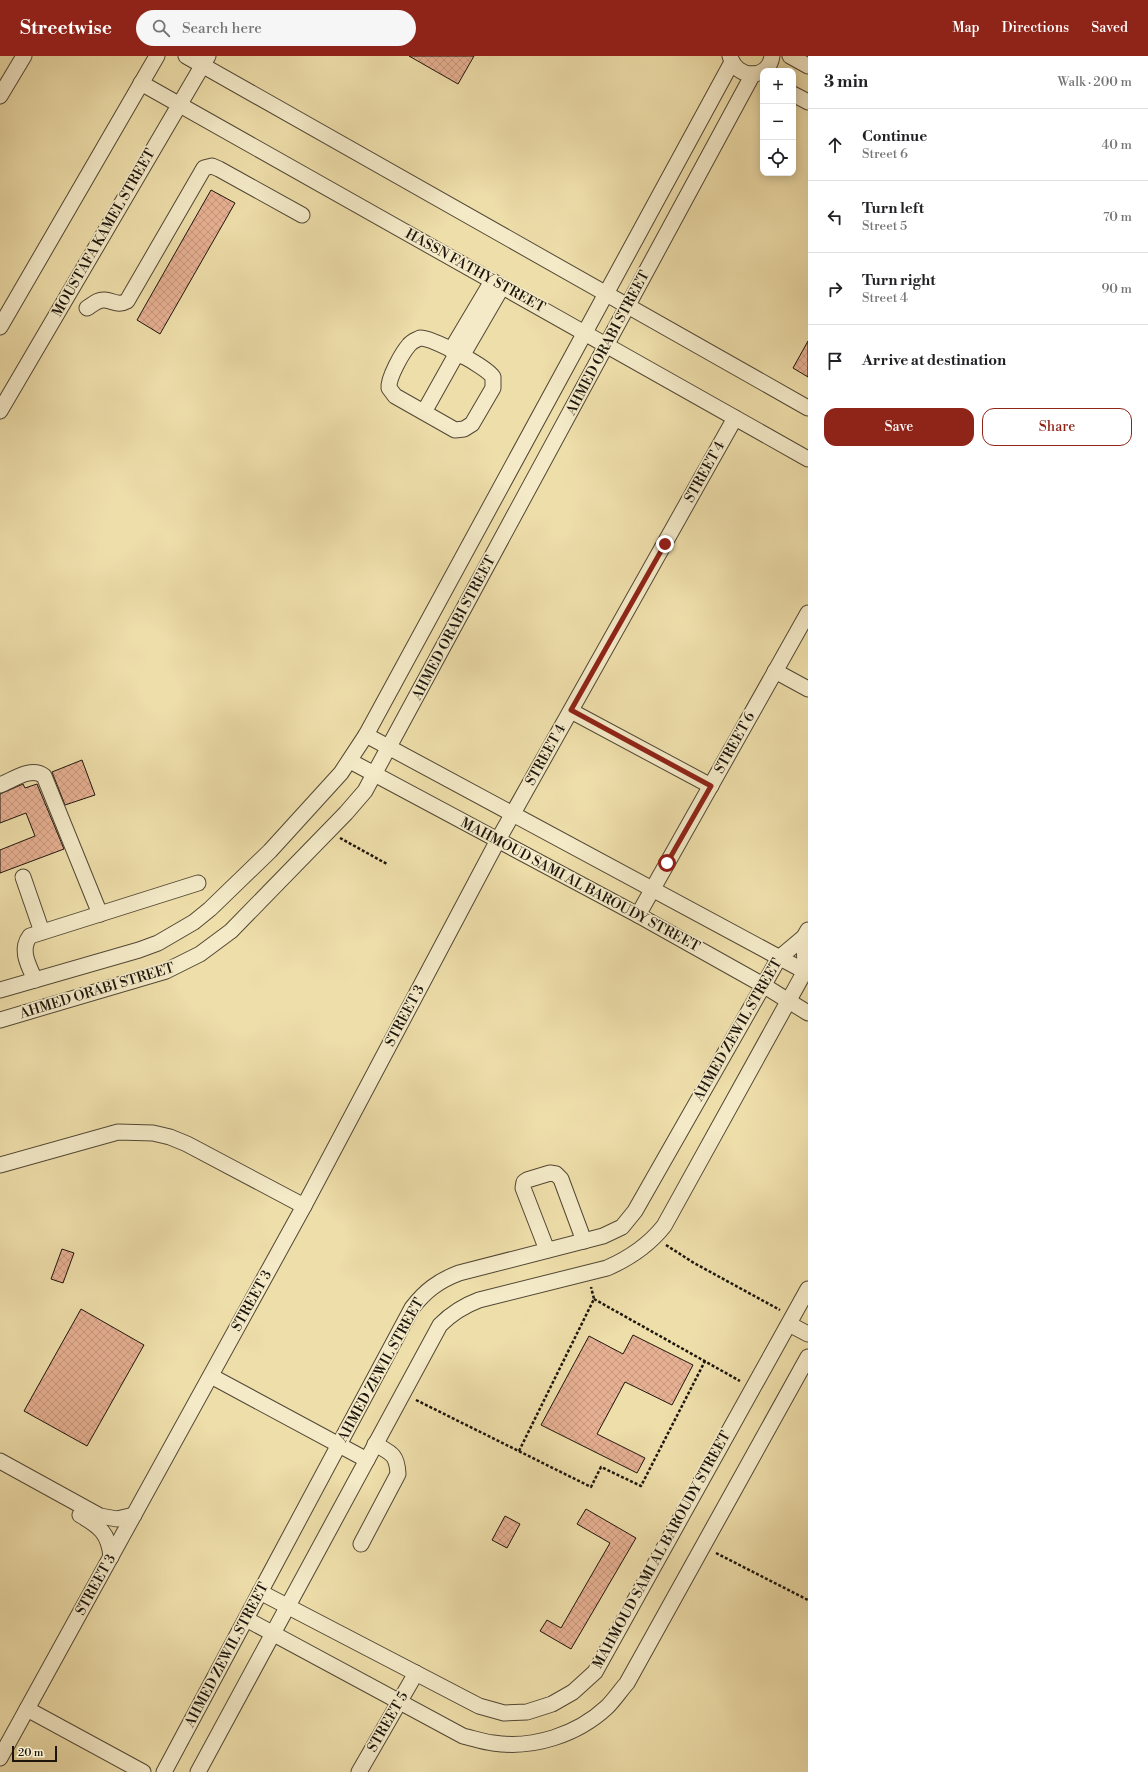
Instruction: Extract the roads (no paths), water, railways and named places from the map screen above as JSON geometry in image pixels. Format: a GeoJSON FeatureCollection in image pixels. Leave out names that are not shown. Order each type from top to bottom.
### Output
{"type":"FeatureCollection","features":[{"type":"Feature","properties":{"kind":"street"},"geometry":{"type":"LineString","coordinates":[[0,96],[24,56]]}},
{"type":"Feature","properties":{"kind":"street"},"geometry":{"type":"LineString","coordinates":[[0,326],[157,56]]}},
{"type":"Feature","properties":{"kind":"street"},"geometry":{"type":"LineString","coordinates":[[186,56],[206,61],[628,307],[808,408]]}},
{"type":"Feature","properties":{"kind":"street","name":"AHMED ORABI STREET"},"geometry":{"type":"LineString","coordinates":[[0,1020],[166,971],[200,954],[231,931],[328,832],[356,801],[375,775],[628,307],[758,75],[769,65],[772,56]]}},
{"type":"Feature","properties":{"kind":"street"},"geometry":{"type":"LineString","coordinates":[[790,56],[808,66]]}},
{"type":"Feature","properties":{"kind":"street"},"geometry":{"type":"LineString","coordinates":[[731,58],[741,72],[758,75]]}},
{"type":"Feature","properties":{"kind":"street","name":"AHMED ORABI STREET"},"geometry":{"type":"LineString","coordinates":[[0,990],[139,950],[158,943],[194,922],[210,909],[270,851],[331,785],[350,761],[366,735],[584,333],[731,58]]}},
{"type":"Feature","properties":{"kind":"street","name":"MOUSTAFA KAMEL STREET"},"geometry":{"type":"LineString","coordinates":[[0,411],[206,61]]}},
{"type":"Feature","properties":{"kind":"street","name":"HASSN FATHY STREET"},"geometry":{"type":"LineString","coordinates":[[141,83],[808,459]]}},
{"type":"Feature","properties":{"kind":"street"},"geometry":{"type":"LineString","coordinates":[[796,96],[808,102]]}},
{"type":"Feature","properties":{"kind":"street"},"geometry":{"type":"LineString","coordinates":[[87,308],[105,300],[117,304],[127,301],[204,168],[212,166],[219,169],[302,215]]}},
{"type":"Feature","properties":{"kind":"street"},"geometry":{"type":"LineString","coordinates":[[424,412],[497,284]]}},
{"type":"Feature","properties":{"kind":"street"},"geometry":{"type":"LineString","coordinates":[[426,338],[457,353],[486,370],[493,377],[493,388],[472,424],[464,429],[456,430],[424,412],[391,393],[388,388],[390,378],[409,345],[414,340],[426,338]]}},
{"type":"Feature","properties":{"kind":"street","name":"STREET 4"},"geometry":{"type":"LineString","coordinates":[[498,840],[735,418]]}},
{"type":"Feature","properties":{"kind":"street","name":"STREET 6"},"geometry":{"type":"LineString","coordinates":[[638,915],[808,613]]}},
{"type":"Feature","properties":{"kind":"street"},"geometry":{"type":"LineString","coordinates":[[775,671],[808,689]]}},
{"type":"Feature","properties":{"kind":"street"},"geometry":{"type":"LineString","coordinates":[[571,710],[711,786]]}},
{"type":"Feature","properties":{"kind":"street"},"geometry":{"type":"LineString","coordinates":[[366,735],[807,972]]}},
{"type":"Feature","properties":{"kind":"street","name":"MAHMOUD SAMI AL BAROUDY STREET"},"geometry":{"type":"LineString","coordinates":[[350,761],[638,915],[808,1013]]}},
{"type":"Feature","properties":{"kind":"street"},"geometry":{"type":"LineString","coordinates":[[0,785],[32,772],[40,773],[44,776],[100,914]]}},
{"type":"Feature","properties":{"kind":"street","name":"STREET 3"},"geometry":{"type":"LineString","coordinates":[[0,1758],[304,1206],[498,840]]}},
{"type":"Feature","properties":{"kind":"street"},"geometry":{"type":"LineString","coordinates":[[23,878],[42,932]]}},
{"type":"Feature","properties":{"kind":"street"},"geometry":{"type":"LineString","coordinates":[[35,980],[24,948],[30,936],[198,882]]}},
{"type":"Feature","properties":{"kind":"street","name":"AHMED ZEWIL STREET"},"geometry":{"type":"LineString","coordinates":[[164,1772],[412,1308],[421,1296],[444,1278],[613,1232],[629,1219],[779,958],[806,933]]}},
{"type":"Feature","properties":{"kind":"street","name":"AHMED ZEWIL STREET"},"geometry":{"type":"LineString","coordinates":[[198,1772],[440,1325],[451,1314],[464,1306],[479,1300],[607,1268],[624,1261],[640,1251],[655,1238],[664,1226],[789,1001],[807,972],[806,933]]}},
{"type":"Feature","properties":{"kind":"street"},"geometry":{"type":"LineString","coordinates":[[0,1165],[118,1132],[153,1133],[170,1137],[187,1144],[304,1206]]}},
{"type":"Feature","properties":{"kind":"street"},"geometry":{"type":"LineString","coordinates":[[547,1250],[523,1188],[524,1182],[527,1180],[550,1173],[556,1174],[561,1179],[584,1241]]}},
{"type":"Feature","properties":{"kind":"street","name":"MAHMOUD SAMI AL BAROUDY STREET"},"geometry":{"type":"LineString","coordinates":[[260,1592],[479,1706],[504,1713],[527,1712],[552,1704],[573,1692],[595,1672],[791,1320],[806,1297]]}},
{"type":"Feature","properties":{"kind":"street"},"geometry":{"type":"LineString","coordinates":[[791,1320],[808,1334]]}},
{"type":"Feature","properties":{"kind":"street"},"geometry":{"type":"LineString","coordinates":[[246,1619],[462,1736],[493,1743],[524,1744],[554,1738],[582,1725],[607,1707],[627,1683],[808,1357]]}},
{"type":"Feature","properties":{"kind":"street"},"geometry":{"type":"LineString","coordinates":[[211,1376],[366,1460]]}},
{"type":"Feature","properties":{"kind":"street"},"geometry":{"type":"LineString","coordinates":[[361,1544],[398,1474],[398,1466],[394,1455],[375,1444]]}},
{"type":"Feature","properties":{"kind":"street"},"geometry":{"type":"LineString","coordinates":[[0,1461],[100,1516],[117,1519],[134,1514]]}},
{"type":"Feature","properties":{"kind":"street"},"geometry":{"type":"LineString","coordinates":[[0,1472],[94,1524],[102,1530],[107,1538],[111,1557]]}},
{"type":"Feature","properties":{"kind":"street","name":"STREET 5"},"geometry":{"type":"LineString","coordinates":[[359,1772],[416,1673]]}},
{"type":"Feature","properties":{"kind":"street"},"geometry":{"type":"LineString","coordinates":[[27,1709],[143,1772]]}}]}
